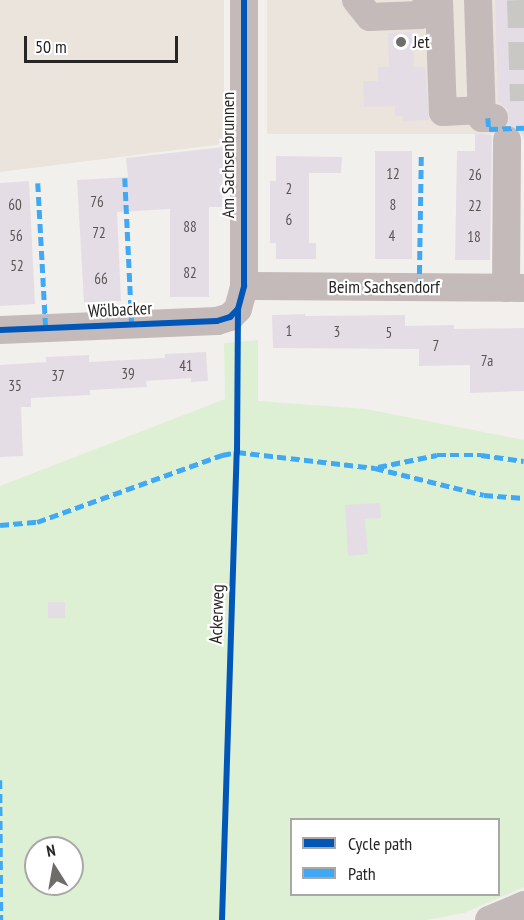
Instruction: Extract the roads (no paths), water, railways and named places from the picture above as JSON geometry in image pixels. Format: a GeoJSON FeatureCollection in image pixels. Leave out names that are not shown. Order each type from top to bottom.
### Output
{"type":"FeatureCollection","features":[{"type":"Feature","properties":{"kind":"street","name":"Am Sachsenbrunnen"},"geometry":{"type":"LineString","coordinates":[[241,297],[244,0]]}},
{"type":"Feature","properties":{"kind":"street"},"geometry":{"type":"LineString","coordinates":[[356,0],[370,17],[420,15],[429,0]]}},
{"type":"Feature","properties":{"kind":"street"},"geometry":{"type":"LineString","coordinates":[[439,0],[443,112],[495,123]]}},
{"type":"Feature","properties":{"kind":"street"},"geometry":{"type":"LineString","coordinates":[[478,0],[515,288]]}},
{"type":"Feature","properties":{"kind":"street","name":"Beim Sachsendorf"},"geometry":{"type":"LineString","coordinates":[[241,297],[515,288]]}},
{"type":"Feature","properties":{"kind":"street","name":"Wölbacker"},"geometry":{"type":"LineString","coordinates":[[0,330],[217,321],[230,317],[241,297]]}},
{"type":"Feature","properties":{"kind":"street"},"geometry":{"type":"LineString","coordinates":[[489,920],[524,905]]}},
{"type":"Feature","properties":{"kind":"tunnel"},"geometry":{"type":"LineString","coordinates":[[521,0],[524,101]]}},
{"type":"Feature","properties":{"kind":"place","name":"Jet"},"geometry":{"type":"Point","coordinates":[401,42]}}]}
